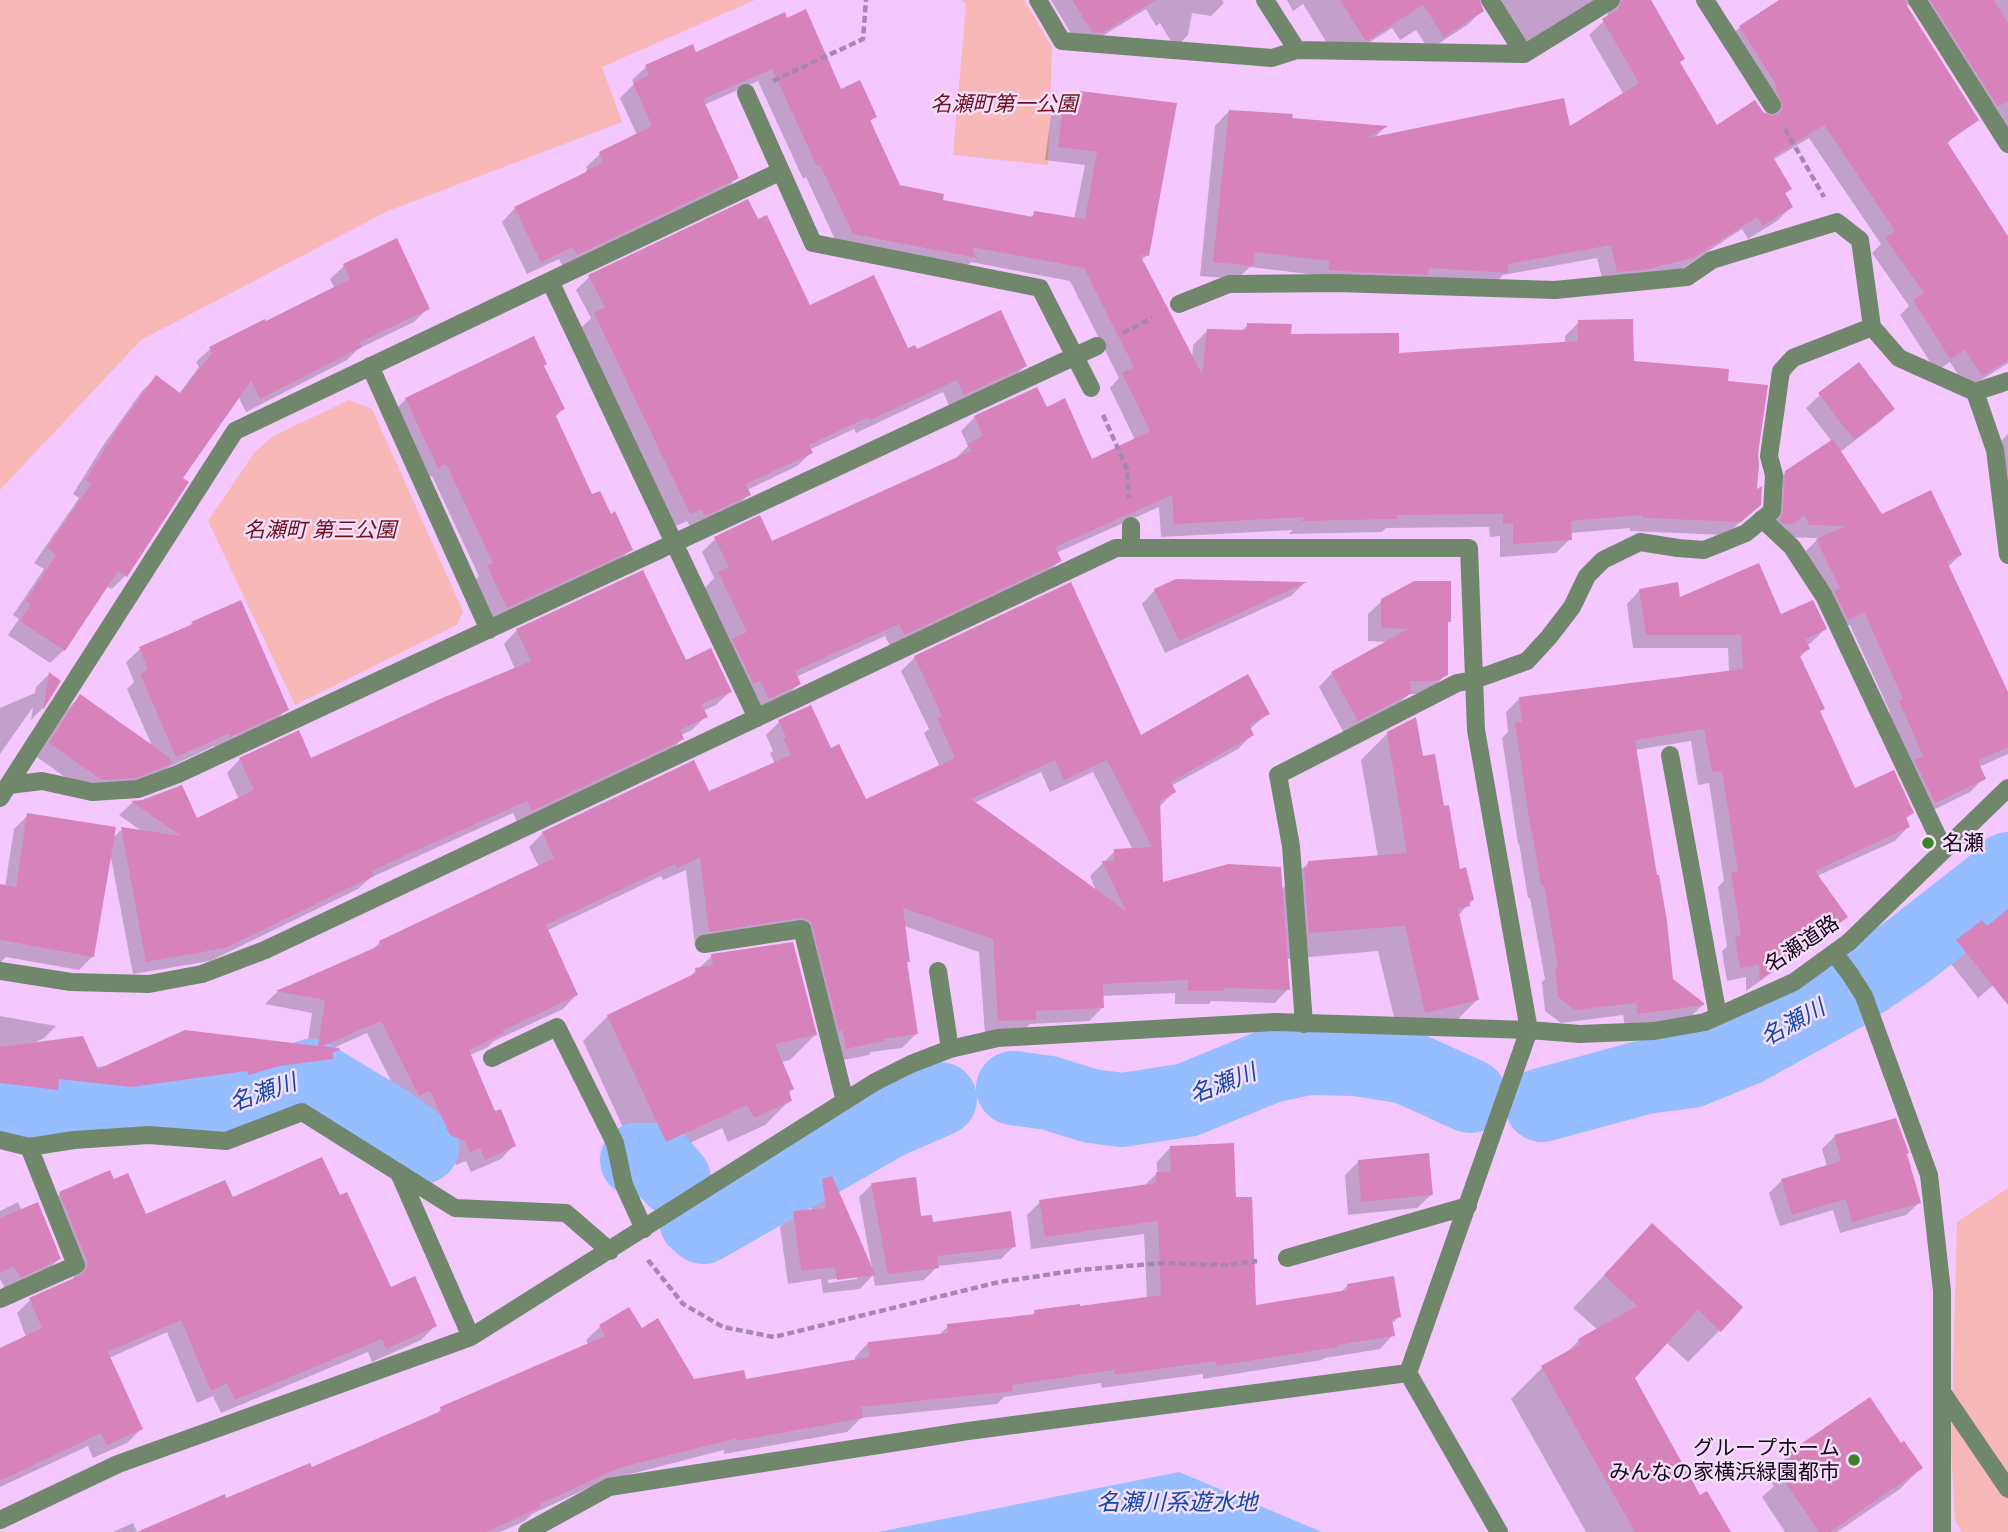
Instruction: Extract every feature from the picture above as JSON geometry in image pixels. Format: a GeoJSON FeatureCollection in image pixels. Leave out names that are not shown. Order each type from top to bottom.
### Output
{"type":"FeatureCollection","features":[{"type":"Feature","properties":{"kind":"street"},"geometry":{"type":"LineString","coordinates":[[1038,0],[1062,41],[1272,58],[1297,50],[1524,54],[1611,0]]}},
{"type":"Feature","properties":{"kind":"street"},"geometry":{"type":"LineString","coordinates":[[1265,0],[1297,50]]}},
{"type":"Feature","properties":{"kind":"street"},"geometry":{"type":"LineString","coordinates":[[1490,0],[1524,54]]}},
{"type":"Feature","properties":{"kind":"street"},"geometry":{"type":"LineString","coordinates":[[1705,0],[1772,105]]}},
{"type":"Feature","properties":{"kind":"street"},"geometry":{"type":"LineString","coordinates":[[1917,0],[2008,144]]}},
{"type":"Feature","properties":{"kind":"street"},"geometry":{"type":"LineString","coordinates":[[746,93],[813,243],[1040,288],[1091,388]]}},
{"type":"Feature","properties":{"kind":"street"},"geometry":{"type":"LineString","coordinates":[[4,791],[234,431],[781,171]]}},
{"type":"Feature","properties":{"kind":"street"},"geometry":{"type":"LineString","coordinates":[[1179,304],[1229,284],[1555,290],[1687,277],[1712,260],[1833,214],[1860,240],[1872,327],[1899,358],[1975,392],[2008,381]]}},
{"type":"Feature","properties":{"kind":"street"},"geometry":{"type":"LineString","coordinates":[[550,281],[757,718]]}},
{"type":"Feature","properties":{"kind":"street"},"geometry":{"type":"LineString","coordinates":[[1304,1024],[1291,845],[1278,775],[1457,683],[1474,680],[1527,661],[1549,638],[1572,607],[1587,576],[1603,560],[1640,542],[1704,550],[1746,533],[1772,511],[1774,475],[1769,456],[1781,371],[1793,358],[1872,327]]}},
{"type":"Feature","properties":{"kind":"street"},"geometry":{"type":"LineString","coordinates":[[4,791],[42,781],[92,792],[138,789],[178,774],[1097,346]]}},
{"type":"Feature","properties":{"kind":"street"},"geometry":{"type":"LineString","coordinates":[[370,366],[489,630]]}},
{"type":"Feature","properties":{"kind":"street"},"geometry":{"type":"LineString","coordinates":[[1975,392],[1995,450],[2008,555]]}},
{"type":"Feature","properties":{"kind":"street"},"geometry":{"type":"LineString","coordinates":[[1762,519],[1792,547],[1824,596],[1944,850]]}},
{"type":"Feature","properties":{"kind":"street"},"geometry":{"type":"LineString","coordinates":[[1131,526],[1131,548]]}},
{"type":"Feature","properties":{"kind":"street"},"geometry":{"type":"LineString","coordinates":[[0,971],[71,982],[149,984],[202,974],[265,950],[1116,548],[1469,548],[1476,730],[1529,1030],[1408,1373],[1499,1532]]}},
{"type":"Feature","properties":{"kind":"street"},"geometry":{"type":"LineString","coordinates":[[1670,755],[1718,1016]]}},
{"type":"Feature","properties":{"kind":"street","name":"名瀬道路"},"geometry":{"type":"LineString","coordinates":[[0,1520],[118,1464],[471,1337],[875,1082],[950,1049],[998,1038],[1275,1023],[1529,1030],[1580,1034],[1654,1031],[1705,1022],[1794,982],[1849,942],[2008,788]]}},
{"type":"Feature","properties":{"kind":"street"},"geometry":{"type":"LineString","coordinates":[[704,944],[802,929],[845,1101]]}},
{"type":"Feature","properties":{"kind":"street"},"geometry":{"type":"LineString","coordinates":[[1834,953],[1864,996],[1929,1175],[1942,1291],[1942,1532]]}},
{"type":"Feature","properties":{"kind":"street"},"geometry":{"type":"LineString","coordinates":[[938,971],[950,1049]]}},
{"type":"Feature","properties":{"kind":"street"},"geometry":{"type":"LineString","coordinates":[[492,1058],[557,1027],[615,1143],[637,1233]]}},
{"type":"Feature","properties":{"kind":"street"},"geometry":{"type":"LineString","coordinates":[[0,1140],[29,1147],[74,1140],[149,1135],[226,1141],[302,1112],[455,1208],[566,1213],[610,1251]]}},
{"type":"Feature","properties":{"kind":"street"},"geometry":{"type":"LineString","coordinates":[[0,1299],[76,1265],[29,1147]]}},
{"type":"Feature","properties":{"kind":"street"},"geometry":{"type":"LineString","coordinates":[[399,1173],[471,1337]]}},
{"type":"Feature","properties":{"kind":"street"},"geometry":{"type":"LineString","coordinates":[[1287,1258],[1468,1206]]}},
{"type":"Feature","properties":{"kind":"street"},"geometry":{"type":"LineString","coordinates":[[527,1532],[609,1487],[968,1431],[1408,1373]]}},
{"type":"Feature","properties":{"kind":"street"},"geometry":{"type":"LineString","coordinates":[[1942,1391],[2008,1489]]}},
{"type":"Feature","properties":{"kind":"path"},"geometry":{"type":"LineString","coordinates":[[746,93],[863,39],[866,0]]}},
{"type":"Feature","properties":{"kind":"path"},"geometry":{"type":"LineString","coordinates":[[1772,105],[1833,214]]}},
{"type":"Feature","properties":{"kind":"path"},"geometry":{"type":"LineString","coordinates":[[1097,346],[1179,304]]}},
{"type":"Feature","properties":{"kind":"path"},"geometry":{"type":"LineString","coordinates":[[1091,388],[1127,470],[1131,526]]}},
{"type":"Feature","properties":{"kind":"path"},"geometry":{"type":"LineString","coordinates":[[637,1233],[683,1304],[723,1327],[774,1337],[999,1282],[1079,1270],[1163,1263],[1227,1265],[1287,1258]]}},
{"type":"Feature","properties":{"kind":"green space"},"geometry":{"type":"Polygon","coordinates":[[[0,0],[755,0],[602,67],[622,122],[388,211],[141,340],[0,490],[0,0]]]}},
{"type":"Feature","properties":{"kind":"green space","name":"名瀬町第一公園"},"geometry":{"type":"Polygon","coordinates":[[[962,0],[1024,0],[1052,47],[1048,165],[953,155],[966,5],[962,0]]]}},
{"type":"Feature","properties":{"kind":"green space","name":"名瀬町 第三公園"},"geometry":{"type":"Polygon","coordinates":[[[349,400],[372,409],[463,611],[457,625],[295,705],[208,521],[254,453],[273,436],[349,400]]]}},
{"type":"Feature","properties":{"kind":"green space"},"geometry":{"type":"Polygon","coordinates":[[[2008,1188],[2008,1532],[1962,1532],[1955,1522],[1951,1448],[1957,1222],[2008,1188]]]}},
{"type":"Feature","properties":{"kind":"water","name":"名瀬川系遊水地"},"geometry":{"type":"Polygon","coordinates":[[[1179,1472],[1322,1532],[878,1532],[1179,1472]]]}},
{"type":"Feature","properties":{"kind":"building"},"geometry":{"type":"Polygon","coordinates":[[[1072,0],[1156,0],[1102,33],[1092,32],[1072,0]]]}},
{"type":"Feature","properties":{"kind":"building"},"geometry":{"type":"Polygon","coordinates":[[[1340,0],[1479,0],[1484,11],[1444,37],[1423,5],[1365,40],[1340,0]]]}},
{"type":"Feature","properties":{"kind":"building"},"geometry":{"type":"Polygon","coordinates":[[[1622,0],[1651,0],[1685,59],[1680,62],[1717,125],[1755,100],[1763,112],[1772,116],[1779,114],[1783,105],[1775,88],[1777,86],[1739,26],[1779,0],[1906,0],[1907,6],[1979,120],[1947,142],[2008,236],[2008,360],[1982,376],[1965,350],[1950,359],[1913,300],[1924,293],[1885,238],[1895,231],[1824,125],[1773,157],[1792,189],[1785,193],[1793,207],[1762,226],[1757,217],[1693,258],[1643,270],[1617,272],[1611,245],[1508,264],[1508,273],[1429,268],[1428,275],[1353,272],[1329,270],[1329,261],[1255,252],[1253,266],[1213,262],[1229,110],[1293,114],[1292,118],[1388,126],[1368,138],[1564,98],[1570,126],[1639,83],[1602,19],[1618,9],[1622,0]]]}},
{"type":"Feature","properties":{"kind":"building"},"geometry":{"type":"Polygon","coordinates":[[[1930,0],[1994,0],[2008,23],[2008,101],[1998,107],[1930,0]]]}},
{"type":"Feature","properties":{"kind":"building"},"geometry":{"type":"Polygon","coordinates":[[[806,9],[841,89],[860,80],[877,117],[870,120],[900,185],[944,194],[943,200],[1033,217],[1034,211],[1085,219],[1097,152],[1058,147],[1064,98],[1079,100],[1080,91],[1177,103],[1149,256],[1140,255],[1202,374],[1207,329],[1247,330],[1247,323],[1292,324],[1291,334],[1399,333],[1399,353],[1578,341],[1578,320],[1633,319],[1634,361],[1729,369],[1728,381],[1768,385],[1758,454],[1757,489],[1762,486],[1761,505],[1741,522],[1643,518],[1643,515],[1571,521],[1572,540],[1513,544],[1513,523],[1503,524],[1503,514],[1397,515],[1397,519],[1300,521],[1307,517],[1174,524],[1172,495],[1055,547],[1062,561],[905,635],[899,624],[795,671],[801,684],[769,699],[760,681],[753,683],[732,639],[747,632],[718,572],[729,567],[714,537],[760,515],[772,541],[971,451],[967,444],[983,436],[974,416],[1037,387],[1047,407],[1065,398],[1092,459],[1150,431],[1122,373],[1134,367],[1084,268],[972,247],[977,258],[853,234],[820,165],[817,166],[772,69],[703,99],[739,178],[577,255],[573,247],[541,262],[514,207],[586,172],[603,162],[599,152],[652,126],[633,83],[649,75],[645,65],[693,44],[696,52],[785,12],[787,18],[806,9]]]}},
{"type":"Feature","properties":{"kind":"building"},"geometry":{"type":"Polygon","coordinates":[[[748,199],[758,219],[767,215],[810,305],[874,275],[908,348],[915,345],[917,349],[1001,310],[1027,366],[964,395],[957,380],[870,420],[868,417],[809,445],[813,453],[746,484],[751,495],[705,516],[701,509],[690,514],[594,313],[605,307],[588,275],[748,199]]]}},
{"type":"Feature","properties":{"kind":"building"},"geometry":{"type":"Polygon","coordinates":[[[397,238],[430,309],[360,342],[362,347],[260,399],[251,381],[183,478],[189,482],[127,577],[118,571],[65,651],[20,621],[31,604],[26,601],[56,555],[47,548],[91,484],[85,480],[156,375],[180,393],[212,353],[209,347],[350,279],[343,264],[397,238]]]}},
{"type":"Feature","properties":{"kind":"building"},"geometry":{"type":"Polygon","coordinates":[[[534,336],[547,364],[544,366],[565,409],[555,414],[592,494],[600,491],[611,514],[615,511],[633,550],[507,608],[487,566],[493,563],[446,464],[438,468],[405,398],[534,336]]]}},
{"type":"Feature","properties":{"kind":"building"},"geometry":{"type":"Polygon","coordinates":[[[1859,362],[1895,409],[1854,440],[1818,393],[1859,362]]]}},
{"type":"Feature","properties":{"kind":"building"},"geometry":{"type":"Polygon","coordinates":[[[1833,439],[1882,514],[1931,490],[1962,555],[1947,562],[2008,692],[2008,747],[1978,761],[1986,779],[1935,803],[1914,760],[1923,756],[1899,701],[1903,699],[1864,612],[1848,620],[1834,591],[1840,588],[1816,539],[1846,526],[1809,525],[1805,515],[1792,524],[1784,524],[1779,520],[1783,512],[1785,471],[1833,439]]]}},
{"type":"Feature","properties":{"kind":"building"},"geometry":{"type":"Polygon","coordinates":[[[1759,563],[1781,614],[1813,600],[1827,629],[1806,639],[1810,649],[1799,654],[1825,709],[1820,711],[1855,788],[1894,770],[1914,813],[1906,817],[1910,827],[1815,871],[1848,917],[1760,980],[1759,965],[1740,968],[1735,936],[1741,935],[1731,872],[1738,871],[1722,771],[1712,772],[1704,729],[1635,740],[1667,921],[1673,979],[1704,1005],[1638,1014],[1636,1003],[1575,1010],[1558,997],[1555,967],[1558,967],[1544,885],[1541,885],[1531,831],[1515,723],[1522,722],[1519,697],[1743,669],[1741,635],[1646,635],[1639,589],[1678,582],[1680,597],[1759,563]]]}},
{"type":"Feature","properties":{"kind":"building"},"geometry":{"type":"Polygon","coordinates":[[[643,570],[686,660],[711,648],[732,692],[701,704],[708,717],[680,730],[684,739],[532,811],[527,801],[404,856],[372,871],[374,876],[225,948],[146,962],[121,827],[181,836],[131,801],[142,800],[182,785],[197,818],[254,790],[239,758],[299,730],[311,758],[531,661],[516,629],[643,570]]]}},
{"type":"Feature","properties":{"kind":"building"},"geometry":{"type":"Polygon","coordinates":[[[1176,579],[1307,582],[1179,641],[1154,589],[1176,579]]]}},
{"type":"Feature","properties":{"kind":"building"},"geometry":{"type":"Polygon","coordinates":[[[1414,581],[1451,581],[1448,675],[1435,681],[1410,681],[1412,693],[1358,721],[1331,672],[1408,629],[1381,628],[1381,599],[1414,581]]]}},
{"type":"Feature","properties":{"kind":"building"},"geometry":{"type":"Polygon","coordinates":[[[1071,582],[1141,735],[1248,674],[1270,714],[1249,725],[1254,735],[1171,782],[1176,792],[1160,801],[1163,882],[1228,864],[1281,867],[1290,990],[1224,988],[1224,991],[1188,991],[1188,980],[1103,984],[1104,1008],[1036,1011],[1036,1020],[998,1021],[993,939],[903,908],[910,962],[907,962],[918,1034],[846,1049],[811,922],[800,918],[709,932],[700,858],[677,868],[675,864],[546,925],[578,995],[469,1050],[495,1111],[501,1109],[516,1146],[485,1160],[480,1148],[470,1153],[465,1141],[450,1135],[430,1091],[419,1096],[381,1021],[323,1046],[339,1048],[340,1050],[333,1052],[333,1059],[280,1066],[248,1075],[247,1071],[131,1087],[59,1079],[58,1090],[0,1083],[0,1047],[83,1036],[98,1069],[185,1030],[318,1046],[325,1000],[276,991],[381,945],[379,941],[554,858],[542,832],[694,760],[709,791],[791,755],[778,720],[811,705],[831,748],[839,744],[866,799],[955,758],[937,718],[942,716],[914,656],[1071,582]],[[1055,760],[971,799],[1126,911],[1102,861],[1114,861],[1114,849],[1152,847],[1107,760],[1064,780],[1055,760]]]}},
{"type":"Feature","properties":{"kind":"building"},"geometry":{"type":"Polygon","coordinates":[[[241,600],[289,710],[230,737],[228,734],[176,757],[140,674],[148,670],[139,647],[241,600]]]}},
{"type":"Feature","properties":{"kind":"building"},"geometry":{"type":"Polygon","coordinates":[[[49,672],[61,681],[43,710],[49,672]]]}},
{"type":"Feature","properties":{"kind":"building"},"geometry":{"type":"Polygon","coordinates":[[[80,694],[169,757],[172,764],[136,778],[102,780],[49,743],[80,694]]]}},
{"type":"Feature","properties":{"kind":"building"},"geometry":{"type":"Polygon","coordinates":[[[1416,717],[1423,756],[1435,754],[1444,806],[1449,805],[1460,869],[1466,867],[1474,900],[1469,901],[1470,906],[1458,909],[1479,1000],[1425,1013],[1405,926],[1309,933],[1304,868],[1308,868],[1308,861],[1407,853],[1387,732],[1416,717]]]}},
{"type":"Feature","properties":{"kind":"building"},"geometry":{"type":"Polygon","coordinates":[[[27,813],[116,827],[94,957],[0,940],[0,884],[16,887],[27,813]]]}},
{"type":"Feature","properties":{"kind":"building"},"geometry":{"type":"Polygon","coordinates":[[[2008,909],[2008,1005],[1956,940],[1982,920],[1987,926],[2008,909]]]}},
{"type":"Feature","properties":{"kind":"building"},"geometry":{"type":"Polygon","coordinates":[[[793,942],[817,1035],[775,1044],[794,1089],[789,1091],[792,1101],[754,1118],[747,1105],[666,1142],[607,1015],[696,973],[695,968],[713,965],[711,954],[793,942]]]}},
{"type":"Feature","properties":{"kind":"building"},"geometry":{"type":"Polygon","coordinates":[[[1896,1118],[1909,1153],[1907,1154],[1921,1203],[1852,1222],[1846,1199],[1792,1215],[1781,1179],[1841,1161],[1834,1135],[1896,1118]]]}},
{"type":"Feature","properties":{"kind":"building"},"geometry":{"type":"Polygon","coordinates":[[[1234,1143],[1236,1197],[1252,1197],[1256,1305],[1348,1290],[1347,1284],[1394,1276],[1401,1317],[1392,1319],[1395,1336],[1216,1366],[1216,1361],[1115,1375],[1114,1370],[1012,1385],[1013,1391],[861,1407],[863,1418],[737,1441],[737,1438],[619,1468],[486,1532],[137,1532],[225,1494],[226,1498],[310,1463],[312,1467],[441,1411],[440,1407],[605,1336],[599,1325],[629,1307],[642,1328],[658,1318],[694,1379],[744,1370],[746,1379],[869,1357],[868,1342],[948,1333],[947,1324],[1035,1314],[1034,1310],[1161,1295],[1158,1221],[1045,1237],[1039,1200],[1156,1183],[1156,1172],[1171,1172],[1170,1146],[1234,1143]]]}},
{"type":"Feature","properties":{"kind":"building"},"geometry":{"type":"Polygon","coordinates":[[[1429,1153],[1433,1195],[1361,1202],[1358,1160],[1429,1153]]]}},
{"type":"Feature","properties":{"kind":"building"},"geometry":{"type":"Polygon","coordinates":[[[322,1157],[340,1195],[347,1192],[391,1287],[415,1276],[437,1326],[386,1349],[382,1339],[235,1400],[227,1383],[211,1391],[181,1320],[108,1352],[143,1429],[107,1445],[101,1433],[0,1481],[0,1348],[42,1328],[29,1298],[81,1275],[87,1267],[59,1192],[110,1170],[114,1179],[128,1173],[146,1214],[225,1180],[233,1197],[322,1157]]]}},
{"type":"Feature","properties":{"kind":"building"},"geometry":{"type":"Polygon","coordinates":[[[832,1176],[875,1275],[837,1280],[835,1267],[801,1271],[793,1211],[826,1208],[822,1179],[832,1176]]]}},
{"type":"Feature","properties":{"kind":"building"},"geometry":{"type":"Polygon","coordinates":[[[916,1177],[921,1216],[932,1215],[933,1222],[1011,1211],[1016,1247],[937,1256],[939,1268],[888,1274],[871,1183],[916,1177]]]}},
{"type":"Feature","properties":{"kind":"building"},"geometry":{"type":"Polygon","coordinates":[[[38,1202],[61,1259],[20,1278],[14,1266],[0,1273],[0,1218],[38,1202]]]}},
{"type":"Feature","properties":{"kind":"building"},"geometry":{"type":"Polygon","coordinates":[[[1652,1223],[1743,1307],[1721,1332],[1698,1310],[1635,1378],[1700,1495],[1707,1491],[1731,1532],[1635,1532],[1541,1366],[1580,1344],[1578,1339],[1637,1306],[1604,1275],[1652,1223]]]}},
{"type":"Feature","properties":{"kind":"building","name":"グループホーム みんなの家横浜緑園都市"},"geometry":{"type":"Polygon","coordinates":[[[1870,1397],[1901,1443],[1904,1441],[1923,1468],[1830,1532],[1819,1532],[1781,1476],[1795,1466],[1786,1454],[1870,1397]]]}},
{"type":"Feature","properties":{"kind":"waterway","name":"名瀬川"},"geometry":{"type":"LineString","coordinates":[[1542,1105],[1645,1077],[1691,1071],[1745,1049],[1843,995],[1907,952],[1999,880],[2008,869]]}},
{"type":"Feature","properties":{"kind":"waterway","name":"名瀬川"},"geometry":{"type":"LineString","coordinates":[[1013,1088],[1049,1093],[1091,1106],[1122,1110],[1187,1100],[1270,1066],[1308,1058],[1356,1059],[1406,1067],[1470,1096]]}},
{"type":"Feature","properties":{"kind":"waterway","name":"名瀬川"},"geometry":{"type":"LineString","coordinates":[[0,1110],[22,1115],[82,1105],[146,1100],[220,1107],[311,1076],[389,1123],[422,1147]]}},
{"type":"Feature","properties":{"kind":"waterway","name":"名瀬川"},"geometry":{"type":"LineString","coordinates":[[696,1221],[703,1227],[889,1121],[940,1099]]}},
{"type":"Feature","properties":{"kind":"waterway","name":"名瀬川"},"geometry":{"type":"LineString","coordinates":[[637,1160],[657,1160],[674,1179]]}},
{"type":"Feature","properties":{"kind":"place","name":"名瀬"},"geometry":{"type":"Point","coordinates":[1928,843]}},
{"type":"Feature","properties":{"kind":"place","name":"グループホーム みんなの家横浜緑園都市"},"geometry":{"type":"Point","coordinates":[1854,1460]}}]}
